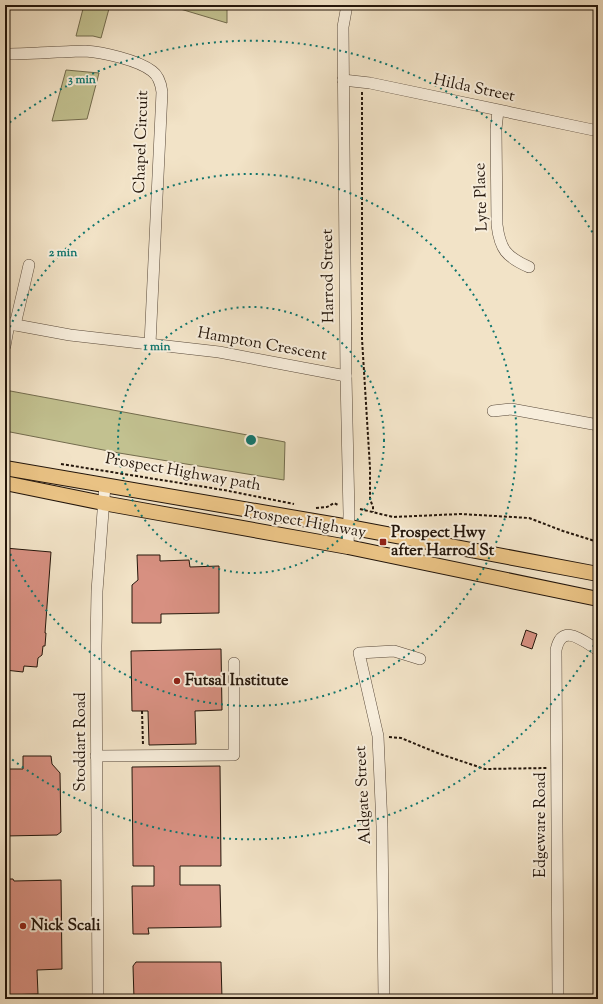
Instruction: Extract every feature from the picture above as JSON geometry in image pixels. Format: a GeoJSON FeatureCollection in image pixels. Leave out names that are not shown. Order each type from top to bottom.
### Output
{"type":"FeatureCollection","features":[{"type":"Feature","properties":{"kind":"main road","name":"Prospect Highway"},"geometry":{"type":"LineString","coordinates":[[5,468],[349,527],[598,574]]}},
{"type":"Feature","properties":{"kind":"main road","name":"Prospect Highway"},"geometry":{"type":"LineString","coordinates":[[5,483],[103,503],[348,547],[598,599]]}},
{"type":"Feature","properties":{"kind":"street","name":"Harrod Street"},"geometry":{"type":"LineString","coordinates":[[347,5],[343,27],[343,80],[349,527],[348,547]]}},
{"type":"Feature","properties":{"kind":"street","name":"Chapel Circuit"},"geometry":{"type":"LineString","coordinates":[[5,54],[84,51],[101,53],[145,67],[157,76],[161,84],[162,92],[150,344]]}},
{"type":"Feature","properties":{"kind":"street","name":"Hilda Street"},"geometry":{"type":"LineString","coordinates":[[343,80],[362,82],[598,131]]}},
{"type":"Feature","properties":{"kind":"street","name":"Lyte Place"},"geometry":{"type":"LineString","coordinates":[[498,111],[496,129],[497,225],[499,239],[505,253],[516,262],[529,267]]}},
{"type":"Feature","properties":{"kind":"street"},"geometry":{"type":"LineString","coordinates":[[5,346],[10,324],[29,265]]}},
{"type":"Feature","properties":{"kind":"street","name":"Hampton Crescent"},"geometry":{"type":"LineString","coordinates":[[10,324],[70,335],[219,352],[346,376]]}},
{"type":"Feature","properties":{"kind":"street"},"geometry":{"type":"LineString","coordinates":[[492,411],[510,409],[598,425]]}},
{"type":"Feature","properties":{"kind":"street","name":"Stoddart Road"},"geometry":{"type":"LineString","coordinates":[[98,999],[96,756],[97,591],[105,485]]}},
{"type":"Feature","properties":{"kind":"street","name":"Edgeware Road"},"geometry":{"type":"LineString","coordinates":[[558,999],[556,650],[557,644],[561,638],[568,635],[575,636],[598,650]]}},
{"type":"Feature","properties":{"kind":"street","name":"Aldgate Street"},"geometry":{"type":"LineString","coordinates":[[384,999],[382,826],[378,736],[359,653],[394,651],[420,659]]}},
{"type":"Feature","properties":{"kind":"street"},"geometry":{"type":"LineString","coordinates":[[96,756],[234,755],[234,663]]}},
{"type":"Feature","properties":{"kind":"path"},"geometry":{"type":"LineString","coordinates":[[362,82],[362,339],[370,468],[370,499],[374,512],[393,517],[462,514],[529,518],[598,542]]}},
{"type":"Feature","properties":{"kind":"path","name":"Prospect Highway path"},"geometry":{"type":"LineString","coordinates":[[58,463],[224,490],[298,505]]}},
{"type":"Feature","properties":{"kind":"path"},"geometry":{"type":"LineString","coordinates":[[313,508],[327,507],[334,503]]}},
{"type":"Feature","properties":{"kind":"path"},"geometry":{"type":"LineString","coordinates":[[142,711],[143,756]]}},
{"type":"Feature","properties":{"kind":"path"},"geometry":{"type":"LineString","coordinates":[[378,736],[401,738],[440,754],[484,769],[556,768]]}},
{"type":"Feature","properties":{"kind":"shaded area"},"geometry":{"type":"Polygon","coordinates":[[[84,5],[110,5],[101,38],[93,36],[76,36],[84,5]]]}},
{"type":"Feature","properties":{"kind":"shaded area"},"geometry":{"type":"Polygon","coordinates":[[[167,5],[227,5],[227,23],[167,5]]]}},
{"type":"Feature","properties":{"kind":"shaded area"},"geometry":{"type":"Polygon","coordinates":[[[66,70],[99,73],[87,119],[52,121],[66,70]]]}},
{"type":"Feature","properties":{"kind":"shaded area"},"geometry":{"type":"Polygon","coordinates":[[[5,390],[285,442],[284,480],[119,453],[5,431],[5,390]]]}},
{"type":"Feature","properties":{"kind":"building"},"geometry":{"type":"Polygon","coordinates":[[[5,548],[51,552],[45,646],[43,646],[42,655],[38,658],[37,667],[24,666],[23,672],[5,670],[5,548]]]}},
{"type":"Feature","properties":{"kind":"building"},"geometry":{"type":"Polygon","coordinates":[[[137,555],[160,555],[160,561],[189,560],[190,567],[219,566],[219,613],[161,614],[161,623],[132,623],[132,585],[138,580],[137,555]]]}},
{"type":"Feature","properties":{"kind":"building"},"geometry":{"type":"Polygon","coordinates":[[[526,630],[537,634],[532,649],[521,645],[526,630]]]}},
{"type":"Feature","properties":{"kind":"building","name":"Futsal Institute"},"geometry":{"type":"Polygon","coordinates":[[[221,649],[222,710],[195,711],[196,744],[149,745],[148,711],[132,711],[131,651],[221,649]]]}},
{"type":"Feature","properties":{"kind":"building"},"geometry":{"type":"Polygon","coordinates":[[[23,756],[51,756],[52,764],[60,773],[61,832],[57,835],[5,836],[5,769],[23,769],[23,756]]]}},
{"type":"Feature","properties":{"kind":"building"},"geometry":{"type":"Polygon","coordinates":[[[220,766],[221,866],[180,866],[180,885],[220,885],[221,927],[148,928],[149,934],[133,934],[132,886],[154,886],[154,866],[133,866],[132,767],[220,766]]]}},
{"type":"Feature","properties":{"kind":"building"},"geometry":{"type":"Polygon","coordinates":[[[5,879],[13,879],[14,881],[61,880],[62,969],[37,970],[38,994],[5,995],[5,879]]]}},
{"type":"Feature","properties":{"kind":"building"},"geometry":{"type":"Polygon","coordinates":[[[136,962],[221,962],[222,999],[134,999],[133,966],[136,962]]]}},
{"type":"Feature","properties":{"kind":"place","name":"Prospect Hwy after Harrod St"},"geometry":{"type":"Point","coordinates":[383,542]}},
{"type":"Feature","properties":{"kind":"place","name":"Futsal Institute"},"geometry":{"type":"Point","coordinates":[177,681]}},
{"type":"Feature","properties":{"kind":"place","name":"Nick Scali"},"geometry":{"type":"Point","coordinates":[23,926]}}]}
